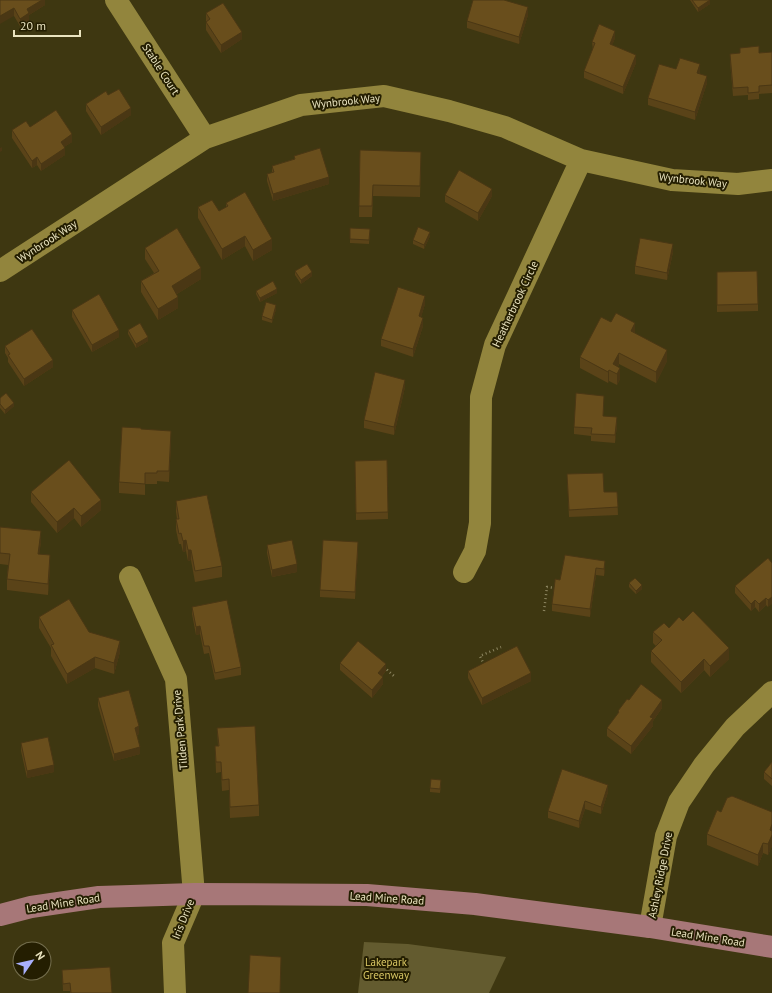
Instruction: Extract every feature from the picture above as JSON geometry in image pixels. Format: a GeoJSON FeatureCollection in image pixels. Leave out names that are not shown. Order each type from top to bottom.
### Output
{"type":"FeatureCollection","features":[{"type":"Feature","properties":{"kind":"main road","name":"Lead Mine Road"},"geometry":{"type":"LineString","coordinates":[[0,915],[31,907],[99,897],[194,894],[367,895],[475,904],[650,927],[772,947]]}},
{"type":"Feature","properties":{"kind":"street","name":"Stable Court"},"geometry":{"type":"LineString","coordinates":[[116,0],[205,138]]}},
{"type":"Feature","properties":{"kind":"street","name":"Wynbrook Way"},"geometry":{"type":"LineString","coordinates":[[0,271],[205,138],[301,105],[384,96],[449,111],[505,127],[581,160],[672,180],[738,184],[772,180]]}},
{"type":"Feature","properties":{"kind":"street","name":"Heatherbrook Circle"},"geometry":{"type":"LineString","coordinates":[[464,572],[475,551],[480,523],[481,397],[495,345],[581,160]]}},
{"type":"Feature","properties":{"kind":"street","name":"Tilden Park Drive"},"geometry":{"type":"LineString","coordinates":[[130,577],[176,678],[194,894]]}},
{"type":"Feature","properties":{"kind":"street","name":"Ashley Ridge Drive"},"geometry":{"type":"LineString","coordinates":[[650,927],[666,836],[679,802],[704,765],[735,727],[772,692]]}},
{"type":"Feature","properties":{"kind":"street","name":"Iris Drive"},"geometry":{"type":"LineString","coordinates":[[175,993],[174,942],[194,894]]}},
{"type":"Feature","properties":{"kind":"path"},"geometry":{"type":"LineString","coordinates":[[544,611],[547,587],[555,588]]}},
{"type":"Feature","properties":{"kind":"path"},"geometry":{"type":"LineString","coordinates":[[486,669],[480,656],[501,647]]}},
{"type":"Feature","properties":{"kind":"path"},"geometry":{"type":"LineString","coordinates":[[379,662],[394,676]]}},
{"type":"Feature","properties":{"kind":"green space","name":"Lakepark Greenway"},"geometry":{"type":"Polygon","coordinates":[[[364,942],[408,944],[506,957],[489,993],[358,993],[364,942]]]}},
{"type":"Feature","properties":{"kind":"building"},"geometry":{"type":"Polygon","coordinates":[[[0,0],[42,0],[27,9],[29,13],[20,19],[14,8],[0,16],[0,0]]]}},
{"type":"Feature","properties":{"kind":"building"},"geometry":{"type":"Polygon","coordinates":[[[473,0],[504,0],[528,7],[519,37],[467,21],[473,0]]]}},
{"type":"Feature","properties":{"kind":"building"},"geometry":{"type":"Polygon","coordinates":[[[692,0],[710,0],[698,8],[692,0]]]}},
{"type":"Feature","properties":{"kind":"building"},"geometry":{"type":"Polygon","coordinates":[[[223,3],[242,32],[221,45],[206,22],[210,19],[206,13],[223,3]]]}},
{"type":"Feature","properties":{"kind":"building"},"geometry":{"type":"Polygon","coordinates":[[[599,24],[615,31],[610,44],[636,55],[623,87],[584,71],[595,43],[592,42],[599,24]]]}},
{"type":"Feature","properties":{"kind":"building"},"geometry":{"type":"Polygon","coordinates":[[[759,46],[759,53],[772,52],[772,85],[759,86],[759,92],[748,93],[748,87],[733,88],[730,54],[740,53],[740,48],[759,46]]]}},
{"type":"Feature","properties":{"kind":"building"},"geometry":{"type":"Polygon","coordinates":[[[680,58],[700,64],[697,73],[707,76],[695,112],[648,98],[659,64],[676,69],[680,58]]]}},
{"type":"Feature","properties":{"kind":"building"},"geometry":{"type":"Polygon","coordinates":[[[119,89],[131,108],[101,127],[86,104],[106,91],[108,95],[119,89]]]}},
{"type":"Feature","properties":{"kind":"building"},"geometry":{"type":"Polygon","coordinates":[[[56,110],[72,134],[61,142],[65,148],[41,164],[37,157],[32,161],[12,130],[26,121],[30,127],[56,110]]]}},
{"type":"Feature","properties":{"kind":"building"},"geometry":{"type":"Polygon","coordinates":[[[320,148],[329,177],[273,194],[267,174],[274,172],[272,166],[295,159],[294,156],[320,148]]]}},
{"type":"Feature","properties":{"kind":"building"},"geometry":{"type":"Polygon","coordinates":[[[360,150],[421,152],[420,186],[373,185],[372,206],[359,206],[360,150]]]}},
{"type":"Feature","properties":{"kind":"building"},"geometry":{"type":"Polygon","coordinates":[[[459,170],[492,189],[478,213],[445,195],[459,170]]]}},
{"type":"Feature","properties":{"kind":"building"},"geometry":{"type":"Polygon","coordinates":[[[245,192],[272,239],[253,250],[245,236],[222,249],[198,207],[212,200],[219,211],[228,206],[226,203],[245,192]]]}},
{"type":"Feature","properties":{"kind":"building"},"geometry":{"type":"Polygon","coordinates":[[[418,227],[430,232],[424,245],[413,240],[418,227]]]}},
{"type":"Feature","properties":{"kind":"building"},"geometry":{"type":"Polygon","coordinates":[[[177,228],[201,268],[172,286],[178,297],[158,309],[141,281],[159,271],[145,248],[177,228]]]}},
{"type":"Feature","properties":{"kind":"building"},"geometry":{"type":"Polygon","coordinates":[[[350,228],[370,229],[369,240],[350,239],[350,228]]]}},
{"type":"Feature","properties":{"kind":"building"},"geometry":{"type":"Polygon","coordinates":[[[640,238],[673,244],[667,273],[635,266],[640,238]]]}},
{"type":"Feature","properties":{"kind":"building"},"geometry":{"type":"Polygon","coordinates":[[[307,264],[312,272],[301,280],[295,271],[307,264]]]}},
{"type":"Feature","properties":{"kind":"building"},"geometry":{"type":"Polygon","coordinates":[[[757,271],[758,304],[717,305],[717,272],[757,271]]]}},
{"type":"Feature","properties":{"kind":"building"},"geometry":{"type":"Polygon","coordinates":[[[273,281],[277,289],[260,298],[256,291],[273,281]]]}},
{"type":"Feature","properties":{"kind":"building"},"geometry":{"type":"Polygon","coordinates":[[[398,287],[425,296],[419,316],[423,318],[413,349],[381,339],[398,287]]]}},
{"type":"Feature","properties":{"kind":"building"},"geometry":{"type":"Polygon","coordinates":[[[99,294],[119,330],[92,345],[72,310],[99,294]]]}},
{"type":"Feature","properties":{"kind":"building"},"geometry":{"type":"Polygon","coordinates":[[[266,302],[276,305],[272,320],[262,316],[266,302]]]}},
{"type":"Feature","properties":{"kind":"building"},"geometry":{"type":"Polygon","coordinates":[[[616,313],[635,323],[631,331],[667,350],[656,372],[619,353],[613,364],[620,368],[617,374],[609,370],[608,372],[580,357],[601,317],[611,322],[616,313]]]}},
{"type":"Feature","properties":{"kind":"building"},"geometry":{"type":"Polygon","coordinates":[[[140,323],[148,337],[136,344],[128,330],[140,323]]]}},
{"type":"Feature","properties":{"kind":"building"},"geometry":{"type":"Polygon","coordinates":[[[32,329],[53,360],[24,379],[8,355],[10,354],[5,346],[32,329]]]}},
{"type":"Feature","properties":{"kind":"building"},"geometry":{"type":"Polygon","coordinates":[[[375,372],[405,380],[394,427],[364,420],[375,372]]]}},
{"type":"Feature","properties":{"kind":"building"},"geometry":{"type":"Polygon","coordinates":[[[6,393],[14,403],[5,410],[0,404],[0,398],[6,393]]]}},
{"type":"Feature","properties":{"kind":"building"},"geometry":{"type":"Polygon","coordinates":[[[576,393],[604,396],[603,416],[617,417],[615,435],[591,434],[592,428],[574,427],[576,393]]]}},
{"type":"Feature","properties":{"kind":"building"},"geometry":{"type":"Polygon","coordinates":[[[122,427],[171,431],[169,471],[145,473],[145,484],[119,482],[122,427]]]}},
{"type":"Feature","properties":{"kind":"building"},"geometry":{"type":"Polygon","coordinates":[[[69,460],[101,500],[81,516],[74,508],[57,522],[31,492],[69,460]]]}},
{"type":"Feature","properties":{"kind":"building"},"geometry":{"type":"Polygon","coordinates":[[[387,460],[388,512],[356,513],[355,461],[387,460]]]}},
{"type":"Feature","properties":{"kind":"building"},"geometry":{"type":"Polygon","coordinates":[[[603,473],[604,492],[617,492],[618,507],[569,510],[567,474],[603,473]]]}},
{"type":"Feature","properties":{"kind":"building"},"geometry":{"type":"Polygon","coordinates":[[[207,495],[222,566],[195,571],[191,550],[188,550],[186,540],[183,541],[181,533],[179,534],[176,519],[179,519],[176,501],[207,495]]]}},
{"type":"Feature","properties":{"kind":"building"},"geometry":{"type":"Polygon","coordinates":[[[0,527],[41,531],[38,554],[50,555],[48,584],[7,579],[10,554],[0,553],[0,527]]]}},
{"type":"Feature","properties":{"kind":"building"},"geometry":{"type":"Polygon","coordinates":[[[292,540],[297,564],[272,570],[267,545],[292,540]]]}},
{"type":"Feature","properties":{"kind":"building"},"geometry":{"type":"Polygon","coordinates":[[[323,540],[358,542],[355,592],[320,590],[323,540]]]}},
{"type":"Feature","properties":{"kind":"building"},"geometry":{"type":"Polygon","coordinates":[[[565,555],[605,561],[604,569],[596,568],[590,609],[552,604],[555,579],[560,580],[565,555]]]}},
{"type":"Feature","properties":{"kind":"building"},"geometry":{"type":"Polygon","coordinates":[[[768,558],[772,563],[772,597],[768,600],[766,598],[759,604],[755,600],[751,604],[735,586],[768,558]]]}},
{"type":"Feature","properties":{"kind":"building"},"geometry":{"type":"Polygon","coordinates":[[[635,578],[642,585],[636,591],[629,583],[635,578]]]}},
{"type":"Feature","properties":{"kind":"building"},"geometry":{"type":"Polygon","coordinates":[[[69,599],[89,632],[120,641],[114,663],[95,657],[67,674],[51,645],[54,644],[39,617],[69,599]]]}},
{"type":"Feature","properties":{"kind":"building"},"geometry":{"type":"Polygon","coordinates":[[[227,600],[241,667],[215,673],[209,646],[204,646],[200,626],[196,627],[192,607],[227,600]]]}},
{"type":"Feature","properties":{"kind":"building"},"geometry":{"type":"Polygon","coordinates":[[[693,611],[729,648],[710,666],[704,659],[681,682],[651,651],[662,640],[653,632],[664,623],[669,628],[679,617],[683,621],[693,611]]]}},
{"type":"Feature","properties":{"kind":"building"},"geometry":{"type":"Polygon","coordinates":[[[358,641],[386,664],[378,673],[383,677],[372,690],[340,663],[358,641]]]}},
{"type":"Feature","properties":{"kind":"building"},"geometry":{"type":"Polygon","coordinates":[[[517,646],[531,673],[482,698],[468,671],[517,646]]]}},
{"type":"Feature","properties":{"kind":"building"},"geometry":{"type":"Polygon","coordinates":[[[641,684],[662,700],[650,717],[653,718],[631,746],[607,728],[627,699],[629,700],[641,684]]]}},
{"type":"Feature","properties":{"kind":"building"},"geometry":{"type":"Polygon","coordinates":[[[129,690],[139,726],[135,728],[140,747],[114,754],[98,698],[129,690]]]}},
{"type":"Feature","properties":{"kind":"building"},"geometry":{"type":"Polygon","coordinates":[[[255,726],[259,805],[230,807],[229,779],[222,780],[221,762],[216,762],[215,746],[219,746],[217,728],[255,726]]]}},
{"type":"Feature","properties":{"kind":"building"},"geometry":{"type":"Polygon","coordinates":[[[48,737],[54,765],[27,771],[21,743],[48,737]]]}},
{"type":"Feature","properties":{"kind":"building"},"geometry":{"type":"Polygon","coordinates":[[[772,762],[772,779],[764,772],[772,762]]]}},
{"type":"Feature","properties":{"kind":"building"},"geometry":{"type":"Polygon","coordinates":[[[562,769],[608,785],[601,807],[585,801],[579,821],[548,811],[562,769]]]}},
{"type":"Feature","properties":{"kind":"building"},"geometry":{"type":"Polygon","coordinates":[[[431,779],[441,780],[440,789],[430,788],[431,779]]]}},
{"type":"Feature","properties":{"kind":"building"},"geometry":{"type":"Polygon","coordinates":[[[732,796],[772,812],[772,824],[770,830],[772,831],[772,835],[768,844],[763,843],[758,855],[707,834],[717,810],[721,812],[727,798],[732,796]]]}},
{"type":"Feature","properties":{"kind":"building"},"geometry":{"type":"Polygon","coordinates":[[[250,955],[281,957],[280,993],[248,993],[250,955]]]}},
{"type":"Feature","properties":{"kind":"building"},"geometry":{"type":"Polygon","coordinates":[[[110,967],[112,993],[71,993],[70,983],[63,984],[62,970],[110,967]]]}}]}
